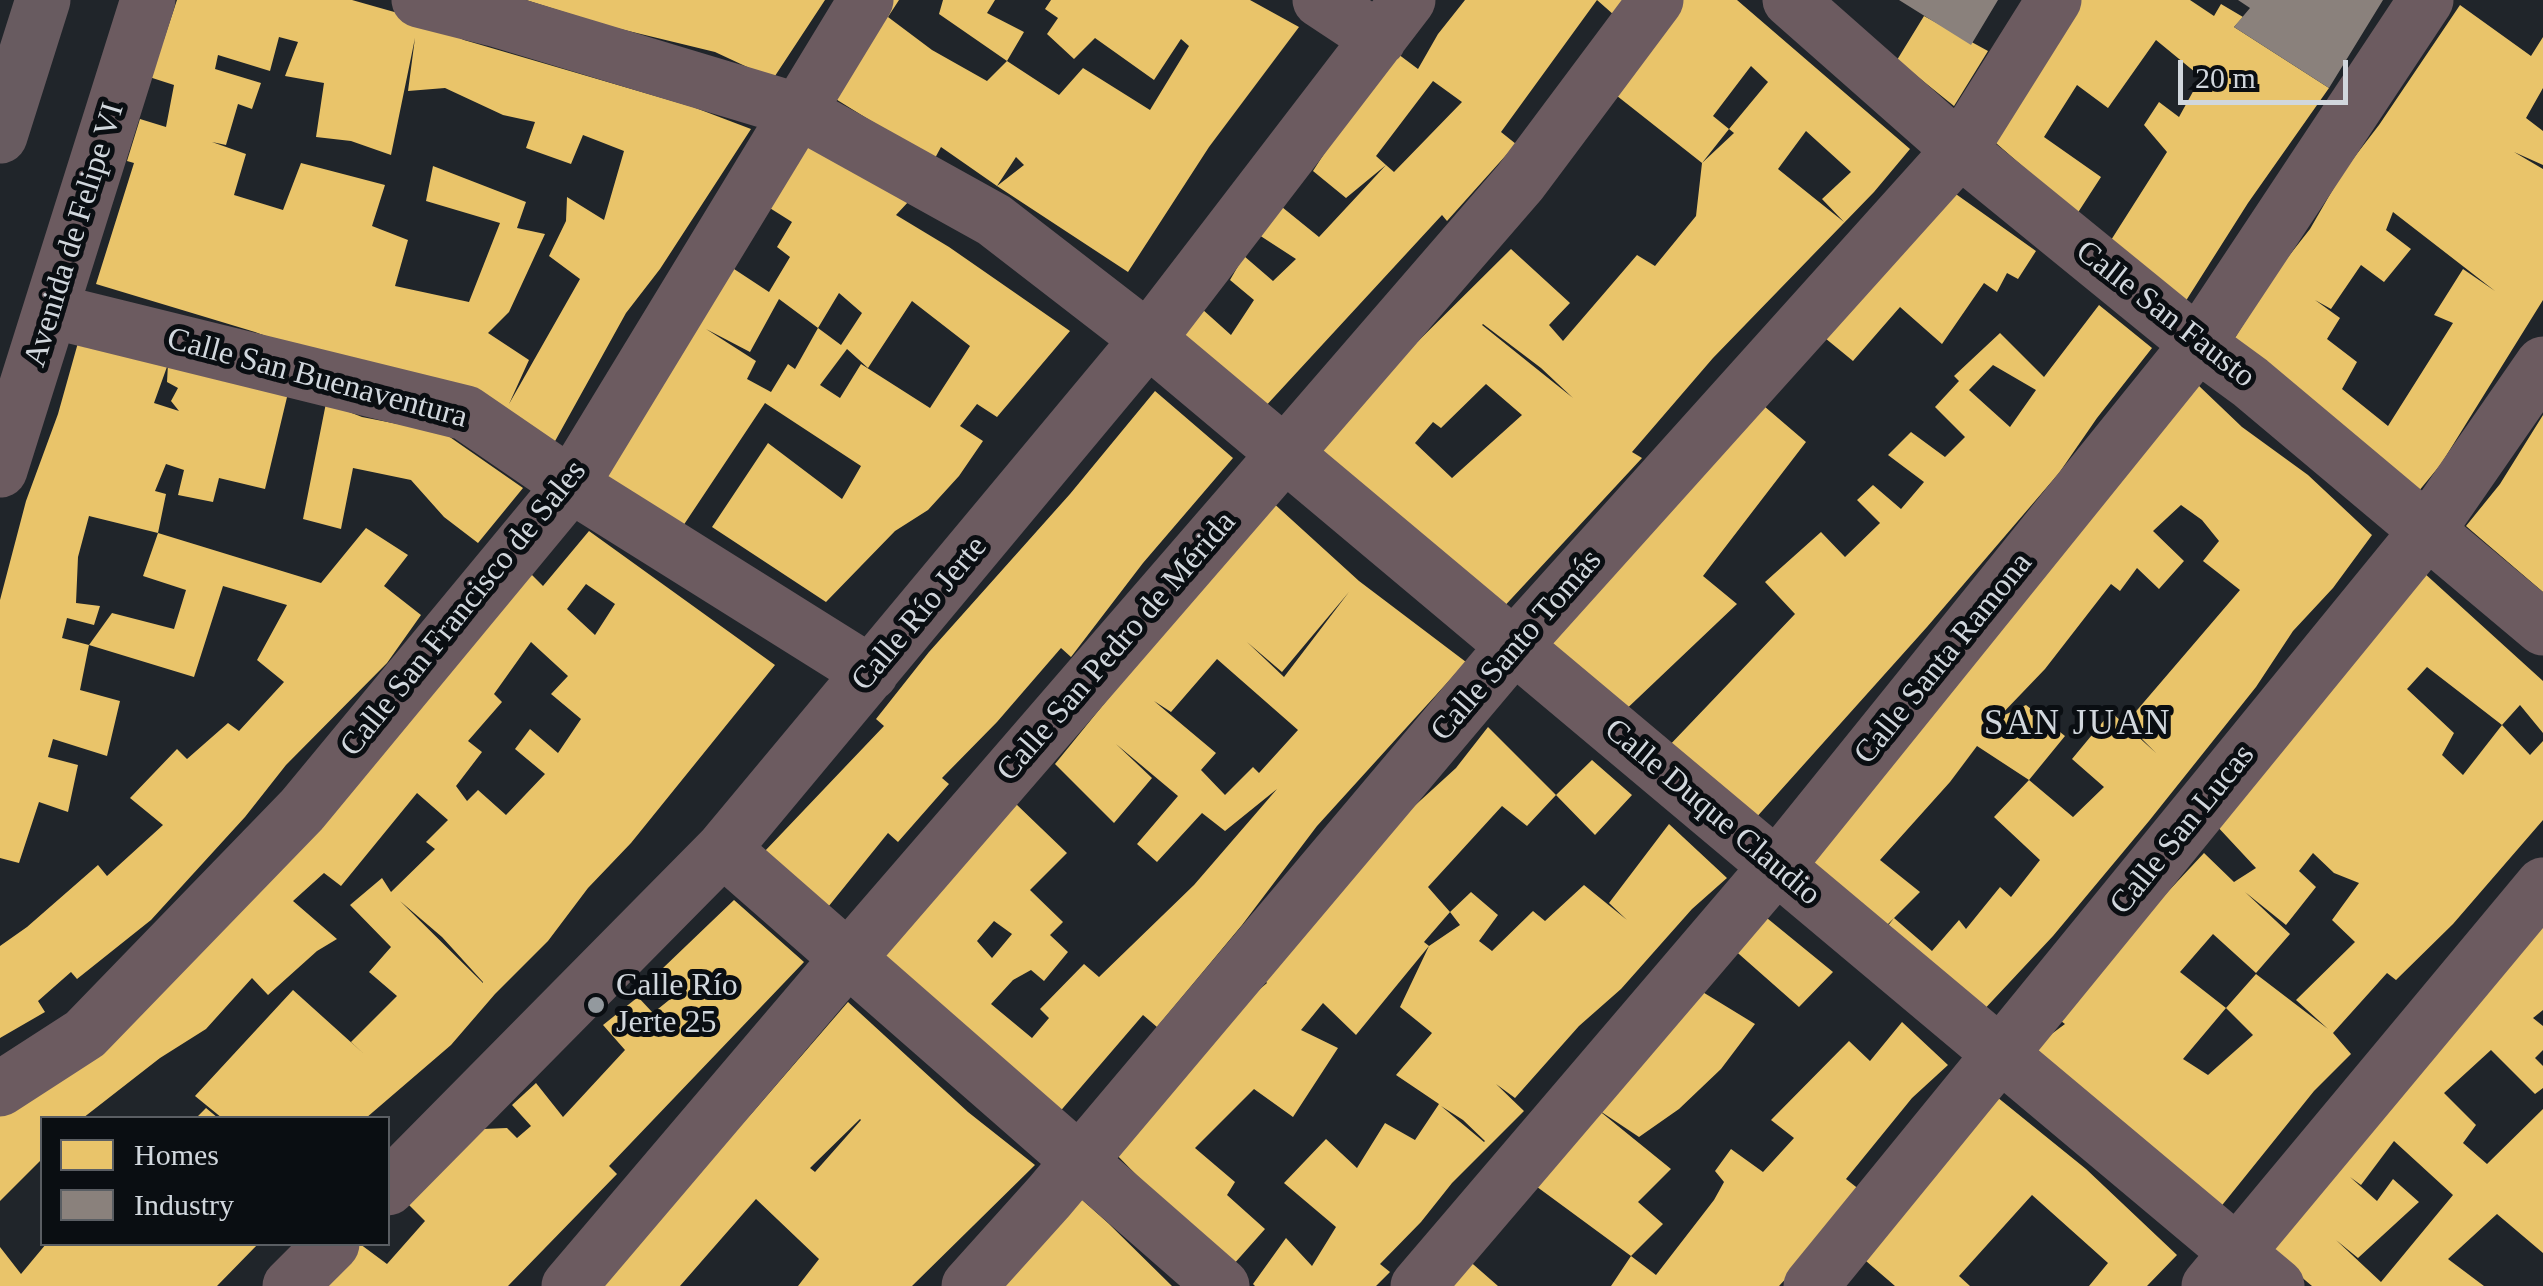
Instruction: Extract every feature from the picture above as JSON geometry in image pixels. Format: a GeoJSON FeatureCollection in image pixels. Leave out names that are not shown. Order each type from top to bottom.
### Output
{"type":"FeatureCollection","features":[{"type":"Feature","properties":{"kind":"highway"},"geometry":{"type":"LineString","coordinates":[[0,136],[42,0]]}},
{"type":"Feature","properties":{"kind":"street","name":"Avenida de Felipe VI"},"geometry":{"type":"LineString","coordinates":[[0,470],[148,0]]}},
{"type":"Feature","properties":{"kind":"street","name":"Calle Duque Claudio"},"geometry":{"type":"LineString","coordinates":[[419,0],[494,18],[796,110],[994,220],[1148,339],[2001,1052],[2241,1275]]}},
{"type":"Feature","properties":{"kind":"street","name":"Calle San Francisco de Sales"},"geometry":{"type":"LineString","coordinates":[[0,1089],[85,1034],[302,810],[571,484],[866,0]]}},
{"type":"Feature","properties":{"kind":"street"},"geometry":{"type":"LineString","coordinates":[[1320,0],[1393,20]]}},
{"type":"Feature","properties":{"kind":"street","name":"Calle San Pedro de Mérida"},"geometry":{"type":"LineString","coordinates":[[569,1286],[849,956],[1520,182],[1656,0]]}},
{"type":"Feature","properties":{"kind":"street","name":"Calle San Fausto"},"geometry":{"type":"LineString","coordinates":[[1790,0],[1960,150],[2250,382],[2543,628]]}},
{"type":"Feature","properties":{"kind":"street","name":"Calle Santo Tomás"},"geometry":{"type":"LineString","coordinates":[[969,1286],[1514,646],[1960,150],[2054,0]]}},
{"type":"Feature","properties":{"kind":"street","name":"Calle Santa Ramona"},"geometry":{"type":"LineString","coordinates":[[1418,1286],[1776,867],[2198,344],[2426,0]]}},
{"type":"Feature","properties":{"kind":"street","name":"Calle Río Jerte"},"geometry":{"type":"LineString","coordinates":[[390,1186],[723,849],[1148,339],[1393,20]]}},
{"type":"Feature","properties":{"kind":"street","name":"Calle San Buenaventura"},"geometry":{"type":"LineString","coordinates":[[52,311],[466,413],[571,484],[871,673]]}},
{"type":"Feature","properties":{"kind":"street","name":"Calle San Lucas"},"geometry":{"type":"LineString","coordinates":[[1810,1286],[2428,530],[2543,364]]}},
{"type":"Feature","properties":{"kind":"street"},"geometry":{"type":"LineString","coordinates":[[723,849],[1222,1286]]}},
{"type":"Feature","properties":{"kind":"street"},"geometry":{"type":"LineString","coordinates":[[2241,1275],[2543,886]]}},
{"type":"Feature","properties":{"kind":"street"},"geometry":{"type":"LineString","coordinates":[[290,1286],[330,1246]]}},
{"type":"Feature","properties":{"kind":"building: Homes"},"geometry":{"type":"Polygon","coordinates":[[[177,0],[352,0],[419,19],[464,40],[693,107],[751,129],[660,269],[626,313],[554,443],[255,332],[96,284],[134,163],[127,161],[140,119],[166,127],[174,85],[143,75],[164,39],[177,0]],[[279,37],[270,71],[218,55],[215,69],[261,83],[252,109],[238,104],[226,145],[212,142],[246,154],[234,195],[283,210],[301,163],[385,185],[372,226],[408,240],[395,286],[469,302],[500,223],[426,201],[433,166],[526,202],[517,228],[545,234],[509,312],[488,333],[529,360],[509,404],[580,279],[549,256],[566,221],[567,197],[604,220],[624,151],[583,135],[571,164],[526,148],[535,122],[503,115],[445,88],[408,91],[415,38],[391,155],[351,141],[316,137],[324,83],[285,76],[298,42],[279,37]]]}},
{"type":"Feature","properties":{"kind":"building: Homes"},"geometry":{"type":"Polygon","coordinates":[[[526,0],[825,0],[773,79],[715,52],[608,26],[526,0]]]}},
{"type":"Feature","properties":{"kind":"building: Homes"},"geometry":{"type":"Polygon","coordinates":[[[882,0],[899,0],[888,17],[932,50],[987,81],[1007,61],[1059,95],[1083,68],[1150,110],[1189,46],[1181,39],[1154,80],[1095,38],[1074,59],[1047,34],[1058,18],[1045,9],[1051,0],[1250,0],[1299,27],[1209,147],[1128,272],[997,186],[941,147],[934,160],[826,93],[882,0]],[[1016,157],[997,186],[1024,165],[1016,157]]]}},
{"type":"Feature","properties":{"kind":"building: Homes"},"geometry":{"type":"Polygon","coordinates":[[[943,0],[995,0],[987,13],[1024,32],[1007,61],[939,14],[943,0]]]}},
{"type":"Feature","properties":{"kind":"building: Homes"},"geometry":{"type":"Polygon","coordinates":[[[1465,0],[1597,0],[1501,132],[1516,144],[1447,221],[1442,215],[1263,409],[1177,340],[1202,309],[1231,335],[1254,300],[1230,280],[1244,256],[1273,281],[1296,259],[1259,235],[1282,207],[1319,237],[1386,165],[1346,198],[1313,171],[1398,54],[1418,69],[1438,34],[1465,0]],[[1433,81],[1376,156],[1394,172],[1462,102],[1433,81]]]}},
{"type":"Feature","properties":{"kind":"building: Homes"},"geometry":{"type":"Polygon","coordinates":[[[1597,0],[1625,0],[1614,15],[1597,0]]]}},
{"type":"Feature","properties":{"kind":"building: Homes"},"geometry":{"type":"Polygon","coordinates":[[[1679,0],[1737,0],[1910,149],[1874,192],[1713,358],[1632,452],[1642,458],[1499,612],[1317,453],[1382,377],[1511,249],[1570,303],[1549,325],[1563,341],[1637,255],[1655,266],[1696,216],[1702,163],[1607,88],[1679,0]],[[1751,66],[1713,116],[1729,129],[1768,82],[1751,66]],[[1729,129],[1702,163],[1734,133],[1729,129]],[[1806,131],[1778,169],[1844,222],[1822,199],[1851,172],[1806,131]],[[1482,325],[1573,398],[1541,368],[1482,325]],[[1486,384],[1441,428],[1433,422],[1415,443],[1452,478],[1522,415],[1486,384]]]}},
{"type":"Feature","properties":{"kind":"building: Homes"},"geometry":{"type":"Polygon","coordinates":[[[2075,0],[2190,0],[2214,16],[2221,4],[2243,17],[2234,27],[2329,88],[2248,203],[2182,307],[2106,248],[2167,152],[2144,125],[2159,102],[2179,117],[2201,77],[2156,40],[2108,108],[2077,85],[2044,137],[2101,177],[2077,214],[1988,136],[2075,0]]]}},
{"type":"Feature","properties":{"kind":"building: Homes"},"geometry":{"type":"Polygon","coordinates":[[[2460,5],[2531,56],[2543,37],[2543,88],[2526,118],[2543,131],[2543,165],[2514,152],[2543,169],[2543,300],[2441,464],[2418,492],[2233,341],[2274,275],[2310,229],[2343,172],[2460,5]],[[2393,212],[2386,230],[2411,249],[2384,282],[2361,265],[2331,309],[2315,300],[2340,318],[2327,339],[2357,362],[2342,389],[2388,426],[2453,323],[2434,315],[2463,269],[2495,291],[2393,212]]]}},
{"type":"Feature","properties":{"kind":"building: Homes"},"geometry":{"type":"Polygon","coordinates":[[[1924,16],[1988,51],[1954,106],[1897,60],[1924,16]]]}},
{"type":"Feature","properties":{"kind":"building: Homes"},"geometry":{"type":"Polygon","coordinates":[[[807,138],[910,200],[896,215],[1070,331],[997,417],[977,404],[960,426],[983,441],[959,476],[928,510],[895,531],[826,602],[712,527],[768,443],[842,499],[861,466],[765,403],[683,526],[591,468],[731,267],[769,292],[790,257],[777,247],[792,222],[765,205],[807,138]],[[839,293],[818,328],[841,345],[862,313],[839,293]],[[779,299],[750,352],[706,329],[756,361],[747,379],[771,392],[788,364],[795,369],[818,328],[779,299]],[[912,301],[868,368],[847,349],[820,385],[840,398],[861,364],[930,408],[970,346],[912,301]]]}},
{"type":"Feature","properties":{"kind":"building: Homes"},"geometry":{"type":"Polygon","coordinates":[[[1953,192],[2036,251],[2018,279],[2007,273],[1997,292],[1984,283],[1942,344],[1900,307],[1853,361],[1825,338],[1953,192]]]}},
{"type":"Feature","properties":{"kind":"building: Homes"},"geometry":{"type":"Polygon","coordinates":[[[2099,305],[2152,348],[2059,473],[1754,820],[1665,750],[1795,614],[1765,582],[1821,532],[1845,557],[1880,523],[1857,500],[1873,485],[1901,509],[1924,482],[1888,455],[1911,432],[1945,457],[1965,437],[1935,407],[1959,381],[1954,376],[2000,333],[2044,377],[2099,305]],[[1993,365],[1969,390],[2010,427],[2036,390],[1993,365]]]}},
{"type":"Feature","properties":{"kind":"building: Homes"},"geometry":{"type":"Polygon","coordinates":[[[81,332],[168,364],[288,393],[265,489],[219,478],[213,502],[178,495],[184,470],[166,464],[155,491],[166,494],[158,533],[89,516],[78,557],[76,603],[100,606],[94,625],[67,618],[62,638],[89,645],[80,690],[120,701],[107,756],[53,739],[48,757],[78,765],[68,812],[39,802],[19,863],[0,858],[0,600],[26,501],[58,414],[81,332]],[[168,364],[154,403],[179,411],[171,401],[178,388],[167,382],[168,364]]]}},
{"type":"Feature","properties":{"kind":"building: Homes"},"geometry":{"type":"Polygon","coordinates":[[[2198,385],[2242,427],[2308,475],[2372,535],[2333,588],[2293,631],[2256,687],[2149,821],[2053,936],[1979,1015],[1877,940],[1894,918],[1883,929],[1804,861],[2198,385]],[[2181,505],[2153,531],[2184,561],[2159,589],[2137,568],[2120,591],[2111,584],[2045,669],[1998,718],[2026,705],[2065,736],[2029,780],[2073,817],[2104,787],[2072,759],[2111,712],[2156,753],[2126,723],[2240,590],[2203,561],[2219,541],[2202,520],[2181,505]],[[1977,746],[1880,860],[1920,892],[1894,918],[1932,951],[1959,920],[1966,929],[2000,887],[2011,897],[2040,860],[1994,817],[2029,780],[1977,746]]]}},
{"type":"Feature","properties":{"kind":"building: Homes"},"geometry":{"type":"Polygon","coordinates":[[[1155,391],[1233,458],[1143,563],[1071,657],[1061,648],[942,778],[949,784],[898,842],[888,833],[824,912],[764,852],[884,726],[876,719],[929,652],[1070,494],[1155,391]]]}},
{"type":"Feature","properties":{"kind":"building: Homes"},"geometry":{"type":"Polygon","coordinates":[[[326,403],[362,417],[444,433],[523,488],[478,543],[444,517],[411,480],[353,468],[341,529],[303,519],[326,403]]]}},
{"type":"Feature","properties":{"kind":"building: Homes"},"geometry":{"type":"Polygon","coordinates":[[[1764,406],[1806,442],[1703,576],[1737,604],[1618,717],[1542,652],[1764,406]]]}},
{"type":"Feature","properties":{"kind":"building: Homes"},"geometry":{"type":"Polygon","coordinates":[[[2543,415],[2543,592],[2466,526],[2500,484],[2543,415]]]}},
{"type":"Feature","properties":{"kind":"building: Homes"},"geometry":{"type":"Polygon","coordinates":[[[1270,500],[1359,581],[1466,662],[1317,826],[1157,1027],[1143,1015],[1057,1115],[879,951],[1015,803],[1067,853],[1030,890],[1063,922],[1050,935],[1068,952],[1044,981],[1031,970],[1013,980],[991,1004],[1032,1038],[1049,1018],[1040,1009],[1084,964],[1099,977],[1194,885],[1277,789],[1225,831],[1202,813],[1157,862],[1137,844],[1178,796],[1116,744],[1152,778],[1114,823],[1055,764],[1270,500]],[[1349,592],[1282,672],[1247,642],[1284,677],[1349,592]],[[1217,659],[1171,712],[1154,701],[1216,753],[1201,770],[1225,795],[1253,767],[1259,773],[1298,730],[1217,659]],[[994,921],[977,941],[992,958],[1012,934],[994,921]]]}},
{"type":"Feature","properties":{"kind":"building: Homes"},"geometry":{"type":"Polygon","coordinates":[[[366,528],[408,555],[384,586],[421,615],[387,663],[286,765],[245,817],[151,920],[77,979],[71,972],[38,1001],[45,1012],[0,1038],[0,946],[98,865],[107,876],[163,825],[130,798],[177,749],[187,759],[228,723],[239,731],[284,682],[257,660],[287,605],[223,586],[194,677],[89,645],[112,613],[174,629],[186,590],[143,576],[158,533],[321,583],[366,528]]]}},
{"type":"Feature","properties":{"kind":"building: Homes"},"geometry":{"type":"Polygon","coordinates":[[[589,531],[775,665],[548,941],[451,1045],[368,1116],[220,1116],[195,1096],[293,990],[364,1054],[351,1042],[397,996],[369,972],[391,947],[350,905],[382,878],[391,892],[435,849],[426,842],[448,820],[417,793],[341,886],[324,873],[293,901],[337,939],[317,951],[268,995],[252,978],[206,1029],[160,1058],[86,1116],[40,1116],[40,1161],[0,1201],[0,1110],[525,568],[543,586],[589,531]],[[586,584],[567,609],[595,635],[615,604],[586,584]],[[531,642],[494,694],[502,702],[468,741],[482,752],[456,786],[467,801],[478,790],[506,815],[545,774],[515,749],[530,729],[558,753],[581,719],[551,694],[568,676],[531,642]],[[400,901],[483,983],[442,937],[400,901]]]}},
{"type":"Feature","properties":{"kind":"building: Homes"},"geometry":{"type":"Polygon","coordinates":[[[2423,572],[2543,681],[2543,733],[2520,705],[2502,725],[2530,755],[2543,741],[2543,820],[2453,924],[2396,980],[2387,973],[2333,1033],[2351,1054],[2314,1091],[2219,1209],[2034,1047],[2065,1024],[2053,1015],[2204,853],[2234,882],[2256,868],[2215,824],[2423,572]],[[2427,667],[2407,689],[2454,733],[2442,755],[2463,775],[2502,725],[2427,667]],[[2313,853],[2299,871],[2316,887],[2286,925],[2245,892],[2290,934],[2256,973],[2213,934],[2180,972],[2226,1008],[2256,974],[2328,1029],[2296,1000],[2355,942],[2332,920],[2359,883],[2334,873],[2313,853]],[[2226,1008],[2183,1059],[2208,1075],[2253,1035],[2226,1008]]]}},
{"type":"Feature","properties":{"kind":"building: Homes"},"geometry":{"type":"Polygon","coordinates":[[[1488,727],[1556,795],[1527,826],[1502,806],[1428,887],[1450,912],[1424,942],[1429,946],[1356,1035],[1323,1003],[1301,1030],[1338,1048],[1293,1117],[1254,1089],[1195,1148],[1235,1182],[1227,1195],[1265,1229],[1233,1265],[1112,1150],[1227,1017],[1267,983],[1259,973],[1410,810],[1456,768],[1488,727]]]}},
{"type":"Feature","properties":{"kind":"building: Homes"},"geometry":{"type":"Polygon","coordinates":[[[1592,760],[1632,795],[1595,835],[1556,795],[1592,760]]]}},
{"type":"Feature","properties":{"kind":"building: Homes"},"geometry":{"type":"Polygon","coordinates":[[[1669,824],[1727,878],[1692,909],[1621,989],[1579,1026],[1515,1098],[1496,1084],[1524,1111],[1452,1183],[1380,1264],[1390,1272],[1376,1286],[1255,1286],[1286,1238],[1312,1266],[1336,1227],[1284,1183],[1326,1139],[1357,1168],[1385,1123],[1415,1140],[1439,1104],[1396,1075],[1432,1033],[1400,1007],[1429,946],[1460,925],[1450,912],[1471,892],[1498,915],[1479,941],[1492,951],[1533,911],[1545,921],[1584,885],[1627,920],[1609,903],[1669,824]],[[1441,1106],[1485,1141],[1463,1120],[1441,1106]]]}},
{"type":"Feature","properties":{"kind":"building: Homes"},"geometry":{"type":"Polygon","coordinates":[[[734,900],[804,962],[609,1166],[617,1174],[508,1286],[324,1286],[324,1281],[358,1246],[387,1264],[425,1221],[401,1197],[483,1129],[507,1128],[517,1138],[531,1126],[512,1105],[536,1083],[563,1117],[625,1050],[603,1025],[638,997],[653,1013],[684,988],[663,968],[734,900]]]}},
{"type":"Feature","properties":{"kind":"building: Homes"},"geometry":{"type":"Polygon","coordinates":[[[1762,914],[1833,972],[1799,1007],[1731,947],[1762,914]]]}},
{"type":"Feature","properties":{"kind":"building: Homes"},"geometry":{"type":"Polygon","coordinates":[[[2543,920],[2543,1010],[2533,1018],[2543,1026],[2543,1050],[2535,1058],[2543,1066],[2543,1088],[2535,1094],[2491,1050],[2444,1093],[2476,1125],[2463,1143],[2487,1164],[2543,1109],[2543,1253],[2497,1214],[2448,1259],[2484,1286],[2312,1286],[2260,1242],[2543,920]],[[2394,1141],[2361,1185],[2350,1177],[2377,1201],[2393,1179],[2419,1202],[2358,1258],[2336,1240],[2381,1282],[2453,1195],[2394,1141]]]}},
{"type":"Feature","properties":{"kind":"building: Homes"},"geometry":{"type":"Polygon","coordinates":[[[1701,991],[1755,1024],[1721,1069],[1679,1109],[1639,1137],[1597,1109],[1671,1169],[1638,1202],[1663,1224],[1631,1256],[1529,1181],[1701,991]]]}},
{"type":"Feature","properties":{"kind":"building: Homes"},"geometry":{"type":"Polygon","coordinates":[[[848,1002],[968,1112],[1035,1165],[912,1286],[798,1286],[819,1259],[756,1199],[680,1286],[591,1286],[752,1113],[848,1002]],[[860,1119],[810,1168],[815,1172],[860,1119]]]}},
{"type":"Feature","properties":{"kind":"building: Homes"},"geometry":{"type":"Polygon","coordinates":[[[1902,1022],[1948,1065],[1912,1098],[1846,1179],[1865,1194],[1779,1286],[1611,1286],[1631,1256],[1656,1275],[1714,1200],[1724,1182],[1715,1171],[1731,1149],[1763,1172],[1794,1138],[1771,1120],[1849,1041],[1870,1061],[1902,1022]]]}},
{"type":"Feature","properties":{"kind":"building: Homes"},"geometry":{"type":"Polygon","coordinates":[[[1997,1097],[2086,1169],[2177,1255],[2147,1286],[2089,1286],[2108,1263],[2032,1195],[1959,1276],[1970,1286],[1895,1286],[1866,1261],[1997,1097]]]}},
{"type":"Feature","properties":{"kind":"building: Homes"},"geometry":{"type":"Polygon","coordinates":[[[206,1108],[216,1116],[198,1116],[206,1108]]]}},
{"type":"Feature","properties":{"kind":"building: Homes"},"geometry":{"type":"Polygon","coordinates":[[[1080,1198],[1108,1223],[1172,1286],[995,1286],[1080,1198]]]}},
{"type":"Feature","properties":{"kind":"building: Homes"},"geometry":{"type":"Polygon","coordinates":[[[44,1246],[256,1246],[217,1286],[0,1286],[0,1247],[21,1274],[44,1246]]]}},
{"type":"Feature","properties":{"kind":"building: Homes"},"geometry":{"type":"Polygon","coordinates":[[[1466,1258],[1498,1286],[1441,1286],[1466,1258]]]}},
{"type":"Feature","properties":{"kind":"building: Industry"},"geometry":{"type":"Polygon","coordinates":[[[1899,0],[1998,0],[1971,45],[1899,0]]]}},
{"type":"Feature","properties":{"kind":"building: Industry"},"geometry":{"type":"Polygon","coordinates":[[[2238,0],[2383,0],[2329,88],[2234,27],[2250,8],[2238,0]]]}},
{"type":"Feature","properties":{"kind":"place","name":"Calle Río Jerte 25"},"geometry":{"type":"Point","coordinates":[596,1005]}},
{"type":"Feature","properties":{"kind":"district","name":"SAN JUAN"},"geometry":{"type":"Point","coordinates":[2078,725]}}]}
